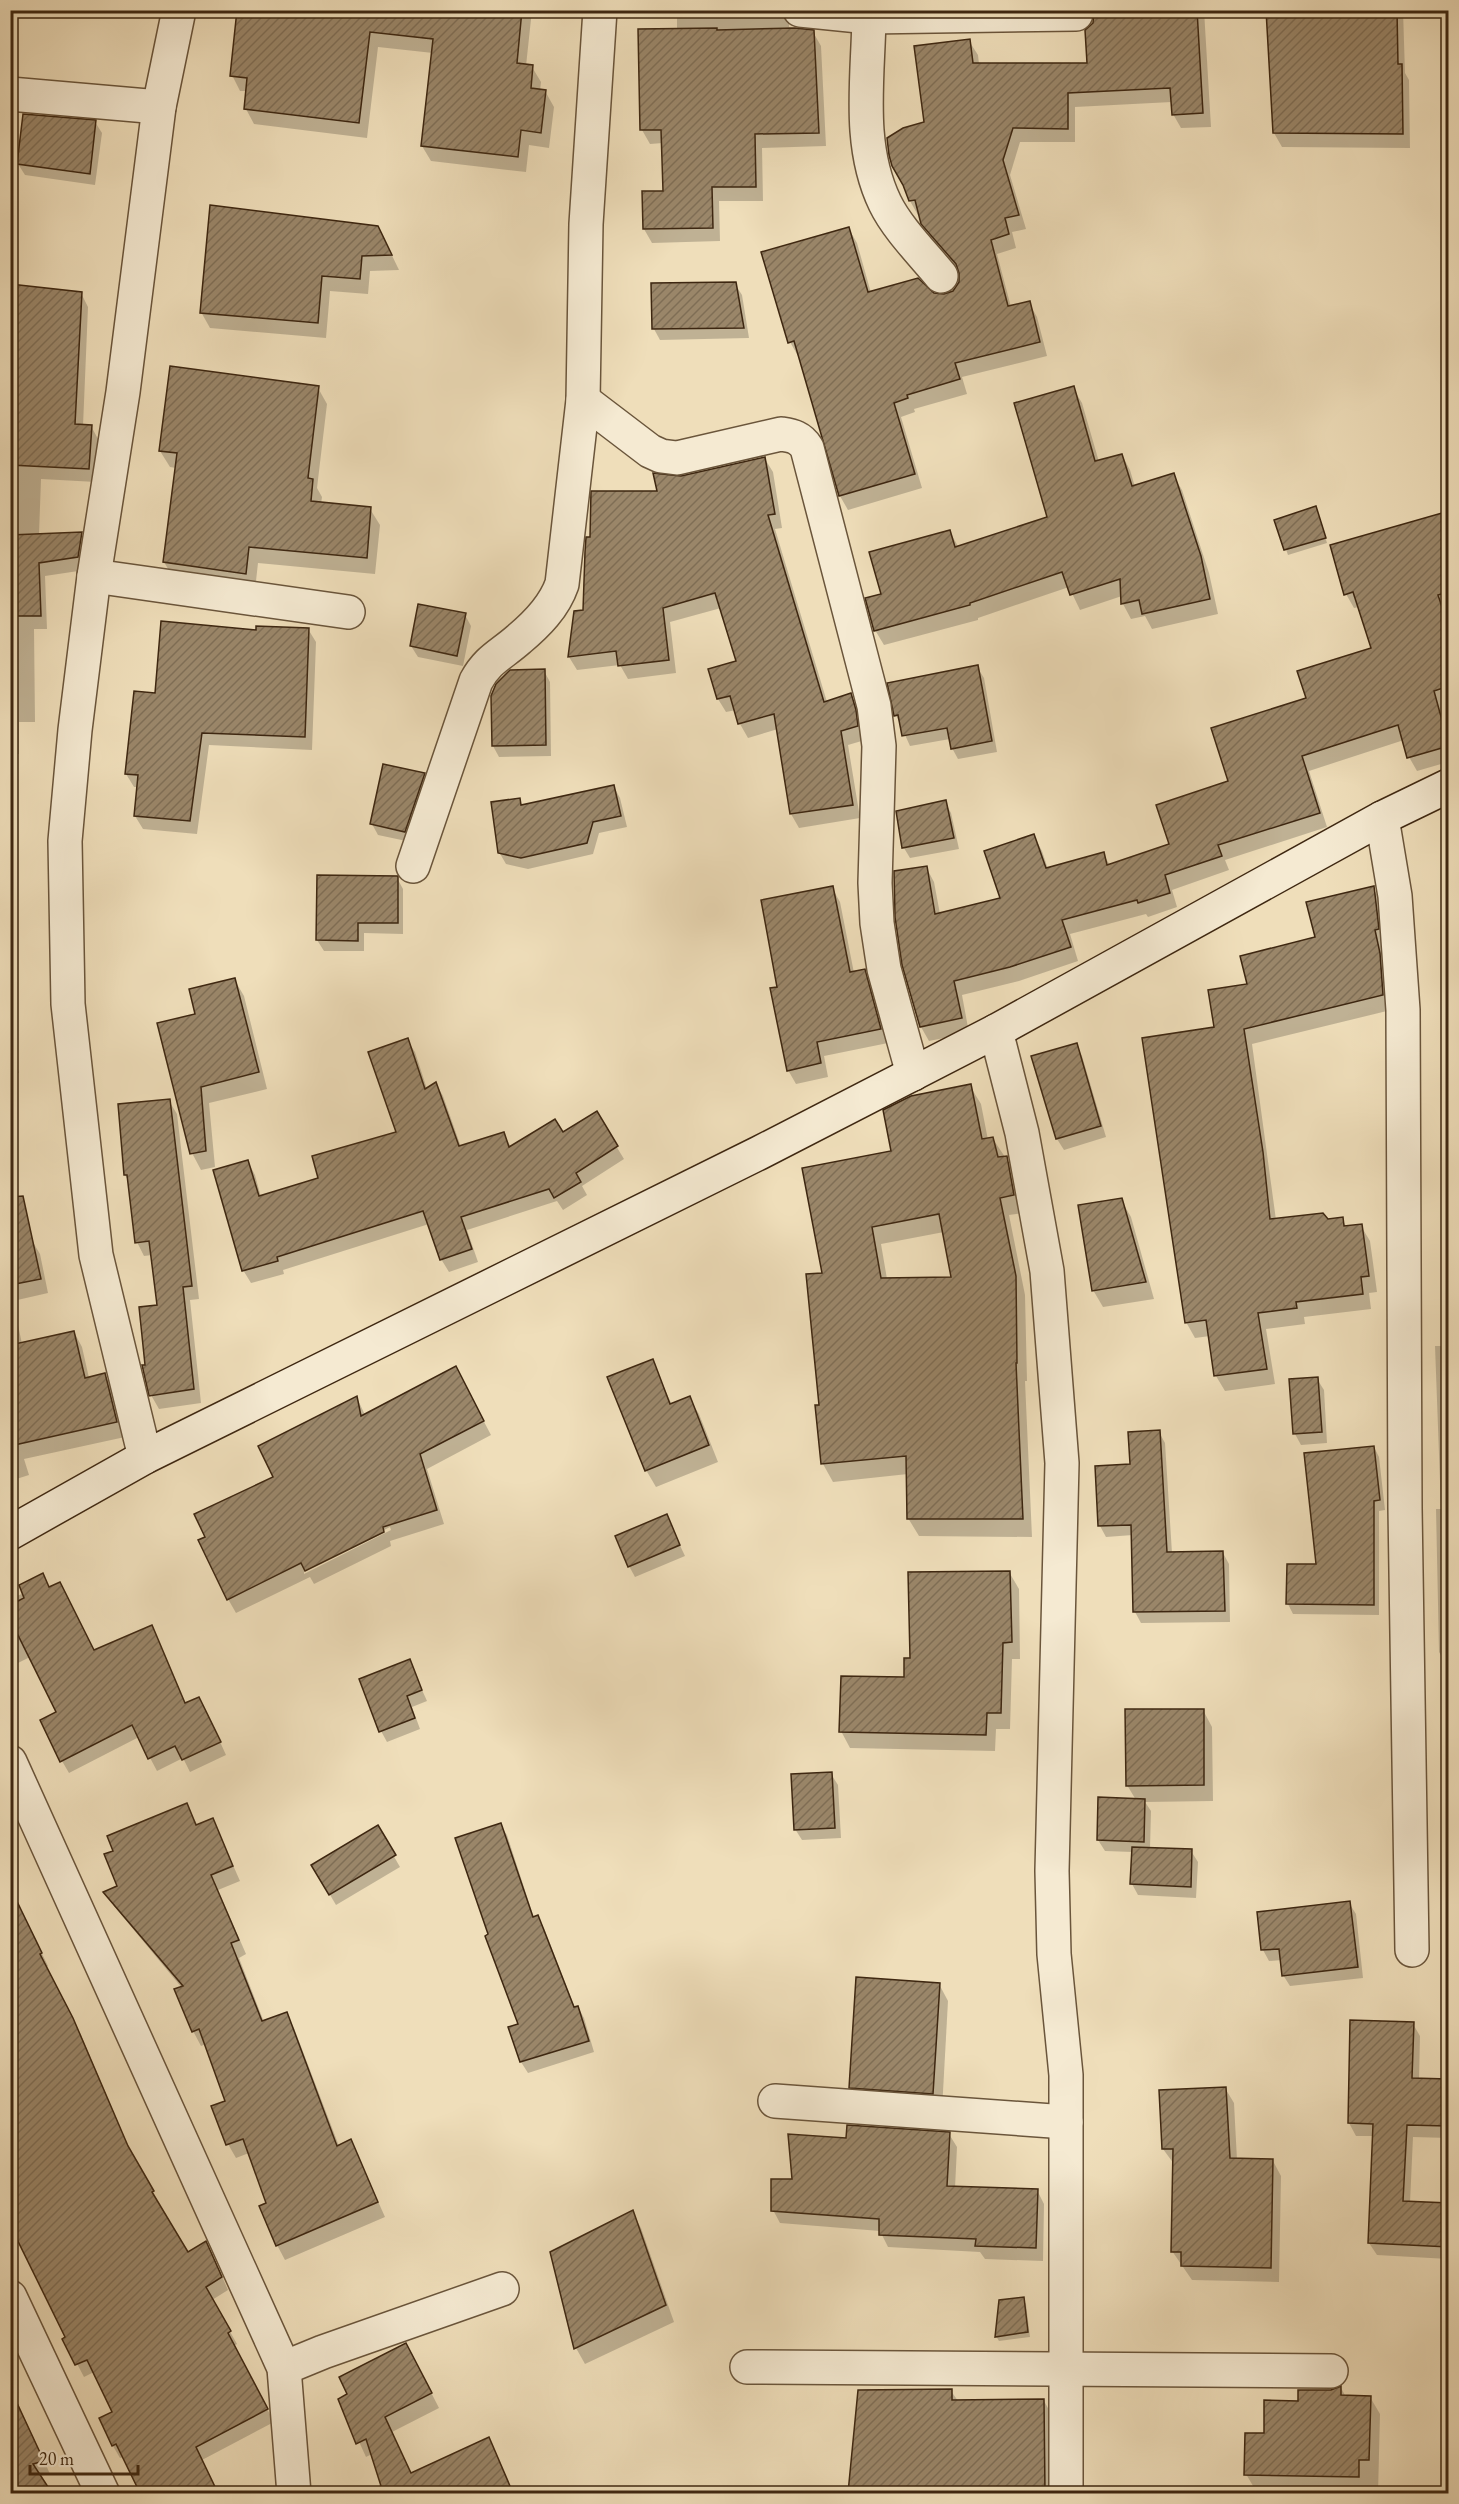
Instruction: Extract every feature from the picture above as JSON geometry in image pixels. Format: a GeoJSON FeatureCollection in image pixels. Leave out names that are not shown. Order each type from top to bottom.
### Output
{"type":"FeatureCollection","features":[{"type":"Feature","properties":{"kind":"street"},"geometry":{"type":"LineString","coordinates":[[145,1457],[96,1255],[68,1004],[65,841],[75,730],[94,576],[123,392],[159,107],[179,10]]}},
{"type":"Feature","properties":{"kind":"street"},"geometry":{"type":"LineString","coordinates":[[413,867],[476,681],[484,666],[519,639],[548,611],[559,591],[582,400],[586,224],[600,10]]}},
{"type":"Feature","properties":{"kind":"street"},"geometry":{"type":"LineString","coordinates":[[800,10],[869,17],[1076,14]]}},
{"type":"Feature","properties":{"kind":"street"},"geometry":{"type":"LineString","coordinates":[[869,17],[866,133],[869,157],[885,204],[941,276]]}},
{"type":"Feature","properties":{"kind":"street"},"geometry":{"type":"LineString","coordinates":[[10,94],[159,107]]}},
{"type":"Feature","properties":{"kind":"street"},"geometry":{"type":"LineString","coordinates":[[582,400],[650,451],[661,456],[677,458],[781,434],[802,440],[807,448],[874,706],[879,746],[875,883],[877,923],[884,969],[913,1074]]}},
{"type":"Feature","properties":{"kind":"street"},"geometry":{"type":"LineString","coordinates":[[94,576],[348,612]]}},
{"type":"Feature","properties":{"kind":"street"},"geometry":{"type":"LineString","coordinates":[[10,1533],[145,1457],[749,1158],[996,1031],[1383,818],[1449,786]]}},
{"type":"Feature","properties":{"kind":"street"},"geometry":{"type":"LineString","coordinates":[[1383,818],[1395,896],[1403,1010],[1405,1496],[1412,1950]]}},
{"type":"Feature","properties":{"kind":"street"},"geometry":{"type":"LineString","coordinates":[[996,1031],[1022,1133],[1047,1271],[1062,1463],[1052,1871],[1054,1954],[1066,2075],[1066,2493]]}},
{"type":"Feature","properties":{"kind":"street"},"geometry":{"type":"LineString","coordinates":[[10,1762],[284,2368],[294,2493]]}},
{"type":"Feature","properties":{"kind":"street"},"geometry":{"type":"LineString","coordinates":[[774,2101],[1066,2122]]}},
{"type":"Feature","properties":{"kind":"street"},"geometry":{"type":"LineString","coordinates":[[284,2368],[502,2289]]}},
{"type":"Feature","properties":{"kind":"street"},"geometry":{"type":"LineString","coordinates":[[10,2297],[103,2493]]}},
{"type":"Feature","properties":{"kind":"street"},"geometry":{"type":"LineString","coordinates":[[747,2367],[1331,2371]]}},
{"type":"Feature","properties":{"kind":"building"},"geometry":{"type":"Polygon","coordinates":[[[237,10],[522,10],[517,63],[533,65],[531,88],[546,90],[541,133],[521,130],[518,157],[421,146],[433,39],[370,32],[359,123],[244,109],[247,78],[230,76],[237,10]]]}},
{"type":"Feature","properties":{"kind":"building"},"geometry":{"type":"Polygon","coordinates":[[[1094,10],[1197,10],[1203,113],[1172,115],[1170,88],[1068,93],[1068,129],[1013,128],[1003,160],[1019,215],[1005,218],[1009,234],[991,240],[1008,306],[1030,301],[1040,342],[955,363],[960,379],[907,395],[908,398],[894,403],[915,474],[839,496],[794,341],[788,343],[761,252],[849,227],[868,292],[918,278],[934,293],[944,294],[953,291],[959,282],[956,264],[921,224],[915,200],[909,201],[889,155],[887,138],[903,128],[924,122],[914,46],[970,39],[973,63],[1087,63],[1085,30],[1093,23],[1094,10]]]}},
{"type":"Feature","properties":{"kind":"building"},"geometry":{"type":"Polygon","coordinates":[[[1266,10],[1397,10],[1398,64],[1402,64],[1403,134],[1273,133],[1266,10]]]}},
{"type":"Feature","properties":{"kind":"building"},"geometry":{"type":"Polygon","coordinates":[[[717,28],[717,30],[795,28],[814,30],[819,133],[755,134],[756,187],[712,187],[713,228],[643,229],[642,191],[663,191],[661,130],[640,130],[638,29],[717,28]]]}},
{"type":"Feature","properties":{"kind":"building"},"geometry":{"type":"Polygon","coordinates":[[[23,114],[96,120],[90,174],[17,164],[23,114]]]}},
{"type":"Feature","properties":{"kind":"building"},"geometry":{"type":"Polygon","coordinates":[[[210,205],[378,226],[392,255],[362,256],[360,279],[322,276],[318,323],[200,313],[210,205]]]}},
{"type":"Feature","properties":{"kind":"building"},"geometry":{"type":"Polygon","coordinates":[[[736,282],[744,328],[652,329],[651,283],[736,282]]]}},
{"type":"Feature","properties":{"kind":"building"},"geometry":{"type":"Polygon","coordinates":[[[10,284],[82,292],[75,424],[92,425],[89,469],[10,465],[10,284]]]}},
{"type":"Feature","properties":{"kind":"building"},"geometry":{"type":"Polygon","coordinates":[[[170,366],[319,386],[308,478],[313,479],[311,501],[371,507],[367,558],[249,547],[246,574],[163,562],[177,453],[159,451],[170,366]]]}},
{"type":"Feature","properties":{"kind":"building"},"geometry":{"type":"Polygon","coordinates":[[[1074,386],[1095,461],[1122,454],[1132,486],[1174,473],[1201,556],[1210,599],[1142,614],[1139,600],[1121,604],[1120,579],[1070,595],[1062,572],[970,603],[970,605],[874,631],[865,598],[881,594],[869,552],[950,530],[955,547],[1047,517],[1014,403],[1074,386]]]}},
{"type":"Feature","properties":{"kind":"building"},"geometry":{"type":"Polygon","coordinates":[[[765,457],[775,514],[768,515],[824,702],[851,693],[856,710],[858,726],[841,731],[853,805],[790,814],[774,714],[738,724],[730,696],[717,699],[708,669],[736,661],[715,593],[663,608],[669,660],[618,666],[616,651],[568,657],[574,611],[583,610],[586,537],[590,537],[591,491],[657,491],[653,473],[681,476],[765,457]]]}},
{"type":"Feature","properties":{"kind":"building"},"geometry":{"type":"Polygon","coordinates":[[[1316,506],[1326,538],[1284,550],[1274,520],[1316,506]]]}},
{"type":"Feature","properties":{"kind":"building"},"geometry":{"type":"Polygon","coordinates":[[[1449,511],[1449,592],[1438,595],[1449,628],[1449,686],[1434,691],[1449,746],[1407,758],[1398,725],[1302,756],[1320,813],[1218,845],[1222,856],[1165,875],[1170,893],[1138,903],[1137,900],[1062,920],[1071,947],[1010,967],[954,981],[962,1018],[920,1027],[902,965],[895,917],[894,871],[927,866],[935,914],[1000,898],[984,851],[1034,834],[1046,868],[1104,852],[1107,865],[1169,844],[1156,805],[1228,781],[1211,728],[1306,698],[1297,671],[1371,648],[1353,592],[1344,595],[1330,545],[1449,511]]]}},
{"type":"Feature","properties":{"kind":"building"},"geometry":{"type":"Polygon","coordinates":[[[82,532],[78,557],[39,563],[41,616],[10,616],[10,535],[82,532]]]}},
{"type":"Feature","properties":{"kind":"building"},"geometry":{"type":"Polygon","coordinates":[[[418,604],[466,613],[457,656],[410,646],[418,604]]]}},
{"type":"Feature","properties":{"kind":"building"},"geometry":{"type":"Polygon","coordinates":[[[161,621],[256,630],[256,626],[309,628],[305,737],[202,733],[190,821],[134,816],[138,775],[125,774],[134,691],[155,693],[161,621]]]}},
{"type":"Feature","properties":{"kind":"building"},"geometry":{"type":"Polygon","coordinates":[[[978,665],[992,741],[951,749],[947,728],[902,736],[898,715],[894,716],[887,683],[978,665]]]}},
{"type":"Feature","properties":{"kind":"building"},"geometry":{"type":"Polygon","coordinates":[[[545,669],[546,745],[492,746],[491,696],[496,684],[510,670],[545,669]]]}},
{"type":"Feature","properties":{"kind":"building"},"geometry":{"type":"Polygon","coordinates":[[[383,764],[425,773],[405,832],[370,824],[383,764]]]}},
{"type":"Feature","properties":{"kind":"building"},"geometry":{"type":"Polygon","coordinates":[[[614,785],[621,816],[593,822],[587,843],[521,858],[498,853],[491,802],[520,798],[521,805],[614,785]]]}},
{"type":"Feature","properties":{"kind":"building"},"geometry":{"type":"Polygon","coordinates":[[[946,800],[954,838],[902,848],[896,811],[946,800]]]}},
{"type":"Feature","properties":{"kind":"building"},"geometry":{"type":"Polygon","coordinates":[[[317,875],[398,876],[398,923],[358,923],[358,941],[316,940],[317,875]]]}},
{"type":"Feature","properties":{"kind":"building"},"geometry":{"type":"Polygon","coordinates":[[[833,886],[850,972],[865,969],[881,1029],[817,1042],[821,1063],[787,1071],[770,988],[777,987],[761,900],[833,886]]]}},
{"type":"Feature","properties":{"kind":"building"},"geometry":{"type":"Polygon","coordinates":[[[1374,886],[1379,929],[1375,930],[1380,953],[1383,995],[1244,1029],[1263,1152],[1270,1219],[1323,1213],[1328,1219],[1343,1217],[1344,1226],[1362,1224],[1369,1276],[1361,1277],[1363,1294],[1296,1302],[1297,1308],[1258,1313],[1267,1369],[1214,1376],[1206,1320],[1185,1323],[1142,1038],[1214,1027],[1208,990],[1247,984],[1240,956],[1315,937],[1306,902],[1374,886]]]}},
{"type":"Feature","properties":{"kind":"building"},"geometry":{"type":"Polygon","coordinates":[[[235,978],[259,1072],[201,1087],[206,1151],[190,1154],[157,1023],[195,1014],[189,989],[235,978]]]}},
{"type":"Feature","properties":{"kind":"building"},"geometry":{"type":"Polygon","coordinates":[[[408,1038],[425,1089],[436,1082],[459,1146],[504,1132],[509,1147],[555,1119],[563,1132],[597,1111],[618,1146],[576,1173],[581,1182],[554,1198],[549,1189],[461,1217],[472,1249],[440,1260],[423,1211],[277,1257],[278,1261],[242,1271],[213,1170],[248,1160],[259,1196],[318,1178],[312,1156],[396,1132],[368,1052],[408,1038]]]}},
{"type":"Feature","properties":{"kind":"building"},"geometry":{"type":"Polygon","coordinates":[[[1077,1043],[1101,1126],[1056,1139],[1031,1056],[1077,1043]]]}},
{"type":"Feature","properties":{"kind":"building"},"geometry":{"type":"Polygon","coordinates":[[[971,1084],[982,1139],[993,1137],[998,1157],[1007,1156],[1014,1195],[1000,1198],[1016,1276],[1016,1363],[1023,1519],[907,1519],[906,1456],[821,1464],[815,1405],[819,1405],[806,1274],[822,1273],[802,1168],[891,1151],[883,1110],[911,1096],[971,1084]],[[939,1214],[872,1227],[881,1278],[951,1277],[939,1214]]]}},
{"type":"Feature","properties":{"kind":"building"},"geometry":{"type":"Polygon","coordinates":[[[170,1099],[192,1286],[183,1287],[194,1389],[149,1396],[142,1365],[145,1365],[139,1307],[157,1305],[149,1241],[135,1243],[127,1175],[124,1175],[118,1104],[170,1099]]]}},
{"type":"Feature","properties":{"kind":"building"},"geometry":{"type":"Polygon","coordinates":[[[23,1196],[41,1279],[10,1285],[10,1197],[23,1196]]]}},
{"type":"Feature","properties":{"kind":"building"},"geometry":{"type":"Polygon","coordinates":[[[1122,1198],[1146,1282],[1092,1291],[1078,1205],[1122,1198]]]}},
{"type":"Feature","properties":{"kind":"building"},"geometry":{"type":"Polygon","coordinates":[[[74,1331],[85,1378],[105,1373],[117,1422],[10,1446],[10,1345],[74,1331]]]}},
{"type":"Feature","properties":{"kind":"building"},"geometry":{"type":"Polygon","coordinates":[[[653,1359],[670,1404],[690,1396],[709,1445],[645,1471],[607,1377],[653,1359]]]}},
{"type":"Feature","properties":{"kind":"building"},"geometry":{"type":"Polygon","coordinates":[[[456,1366],[484,1421],[420,1454],[437,1510],[383,1527],[384,1532],[305,1571],[301,1563],[227,1600],[198,1540],[205,1537],[194,1514],[273,1477],[258,1446],[357,1396],[361,1416],[456,1366]]]}},
{"type":"Feature","properties":{"kind":"building"},"geometry":{"type":"Polygon","coordinates":[[[1318,1377],[1322,1432],[1293,1434],[1289,1379],[1318,1377]]]}},
{"type":"Feature","properties":{"kind":"building"},"geometry":{"type":"Polygon","coordinates":[[[1160,1430],[1167,1552],[1223,1551],[1225,1611],[1133,1612],[1131,1525],[1098,1526],[1095,1466],[1130,1464],[1128,1432],[1160,1430]]]}},
{"type":"Feature","properties":{"kind":"building"},"geometry":{"type":"Polygon","coordinates":[[[1374,1446],[1380,1500],[1374,1501],[1374,1605],[1286,1604],[1287,1564],[1316,1564],[1304,1453],[1374,1446]]]}},
{"type":"Feature","properties":{"kind":"building"},"geometry":{"type":"Polygon","coordinates":[[[667,1514],[680,1545],[628,1567],[615,1536],[667,1514]]]}},
{"type":"Feature","properties":{"kind":"building"},"geometry":{"type":"Polygon","coordinates":[[[1010,1571],[1012,1642],[1003,1643],[1001,1713],[987,1713],[986,1735],[839,1732],[841,1676],[904,1677],[904,1658],[910,1658],[908,1572],[1010,1571]]]}},
{"type":"Feature","properties":{"kind":"building"},"geometry":{"type":"Polygon","coordinates":[[[43,1573],[49,1587],[60,1582],[94,1650],[152,1625],[185,1703],[199,1697],[221,1742],[182,1760],[175,1746],[148,1759],[132,1725],[60,1762],[40,1720],[56,1712],[10,1619],[10,1605],[24,1598],[19,1585],[43,1573]]]}},
{"type":"Feature","properties":{"kind":"building"},"geometry":{"type":"Polygon","coordinates":[[[410,1659],[422,1690],[407,1696],[415,1718],[379,1732],[359,1679],[410,1659]]]}},
{"type":"Feature","properties":{"kind":"building"},"geometry":{"type":"Polygon","coordinates":[[[1125,1709],[1204,1709],[1204,1785],[1126,1786],[1125,1709]]]}},
{"type":"Feature","properties":{"kind":"building"},"geometry":{"type":"Polygon","coordinates":[[[832,1772],[835,1828],[794,1830],[791,1774],[832,1772]]]}},
{"type":"Feature","properties":{"kind":"building"},"geometry":{"type":"Polygon","coordinates":[[[1098,1797],[1145,1799],[1144,1842],[1097,1840],[1098,1797]]]}},
{"type":"Feature","properties":{"kind":"building"},"geometry":{"type":"Polygon","coordinates":[[[187,1803],[196,1825],[213,1818],[233,1866],[211,1875],[239,1940],[231,1943],[262,2021],[287,2012],[337,2146],[351,2139],[378,2202],[276,2246],[259,2206],[266,2203],[243,2139],[226,2145],[211,2106],[225,2101],[199,2029],[192,2032],[174,1989],[183,1986],[103,1892],[117,1886],[104,1854],[113,1851],[107,1836],[187,1803]]]}},
{"type":"Feature","properties":{"kind":"building"},"geometry":{"type":"Polygon","coordinates":[[[501,1823],[533,1917],[538,1915],[574,2007],[578,2006],[589,2041],[520,2062],[508,2027],[518,2024],[485,1936],[488,1934],[455,1838],[501,1823]]]}},
{"type":"Feature","properties":{"kind":"building"},"geometry":{"type":"Polygon","coordinates":[[[378,1825],[396,1855],[329,1895],[311,1865],[378,1825]]]}},
{"type":"Feature","properties":{"kind":"building"},"geometry":{"type":"Polygon","coordinates":[[[1132,1847],[1192,1849],[1191,1887],[1130,1884],[1132,1847]]]}},
{"type":"Feature","properties":{"kind":"building"},"geometry":{"type":"Polygon","coordinates":[[[10,1887],[42,1953],[40,1954],[73,2018],[128,2146],[154,2191],[152,2192],[188,2252],[206,2241],[222,2277],[206,2287],[231,2331],[228,2333],[268,2409],[196,2447],[218,2493],[140,2493],[116,2444],[112,2446],[99,2418],[112,2412],[87,2360],[75,2365],[62,2339],[65,2337],[10,2225],[10,1887]]]}},
{"type":"Feature","properties":{"kind":"building"},"geometry":{"type":"Polygon","coordinates":[[[1350,1901],[1358,1967],[1282,1976],[1279,1949],[1261,1950],[1257,1912],[1350,1901]]]}},
{"type":"Feature","properties":{"kind":"building"},"geometry":{"type":"Polygon","coordinates":[[[856,1977],[940,1983],[933,2094],[849,2088],[856,1977]]]}},
{"type":"Feature","properties":{"kind":"building"},"geometry":{"type":"Polygon","coordinates":[[[1350,2020],[1414,2022],[1412,2078],[1448,2079],[1447,2126],[1407,2125],[1403,2201],[1449,2203],[1449,2247],[1368,2243],[1373,2124],[1348,2123],[1350,2020]]]}},
{"type":"Feature","properties":{"kind":"building"},"geometry":{"type":"Polygon","coordinates":[[[1226,2087],[1230,2158],[1273,2159],[1271,2268],[1181,2266],[1181,2252],[1171,2252],[1173,2149],[1162,2149],[1159,2090],[1226,2087]]]}},
{"type":"Feature","properties":{"kind":"building"},"geometry":{"type":"Polygon","coordinates":[[[847,2125],[950,2132],[947,2186],[1038,2189],[1036,2248],[975,2246],[976,2239],[879,2235],[879,2219],[771,2211],[771,2179],[792,2179],[788,2134],[846,2138],[847,2125]]]}},
{"type":"Feature","properties":{"kind":"building"},"geometry":{"type":"Polygon","coordinates":[[[633,2210],[666,2305],[574,2349],[550,2252],[633,2210]]]}},
{"type":"Feature","properties":{"kind":"building"},"geometry":{"type":"Polygon","coordinates":[[[1024,2297],[1028,2332],[995,2337],[999,2300],[1024,2297]]]}},
{"type":"Feature","properties":{"kind":"building"},"geometry":{"type":"Polygon","coordinates":[[[406,2343],[432,2393],[385,2417],[411,2473],[489,2437],[513,2493],[365,2493],[381,2486],[366,2439],[356,2444],[338,2399],[347,2394],[339,2377],[406,2343]]]}},
{"type":"Feature","properties":{"kind":"building"},"geometry":{"type":"Polygon","coordinates":[[[1341,2386],[1341,2395],[1371,2396],[1369,2460],[1359,2460],[1359,2477],[1244,2475],[1245,2433],[1264,2433],[1264,2400],[1298,2401],[1298,2390],[1331,2390],[1341,2386]]]}},
{"type":"Feature","properties":{"kind":"building"},"geometry":{"type":"Polygon","coordinates":[[[10,2388],[44,2461],[33,2464],[52,2493],[10,2493],[10,2388]]]}},
{"type":"Feature","properties":{"kind":"building"},"geometry":{"type":"Polygon","coordinates":[[[952,2389],[952,2400],[1044,2399],[1045,2493],[848,2493],[858,2390],[952,2389]]]}}]}
